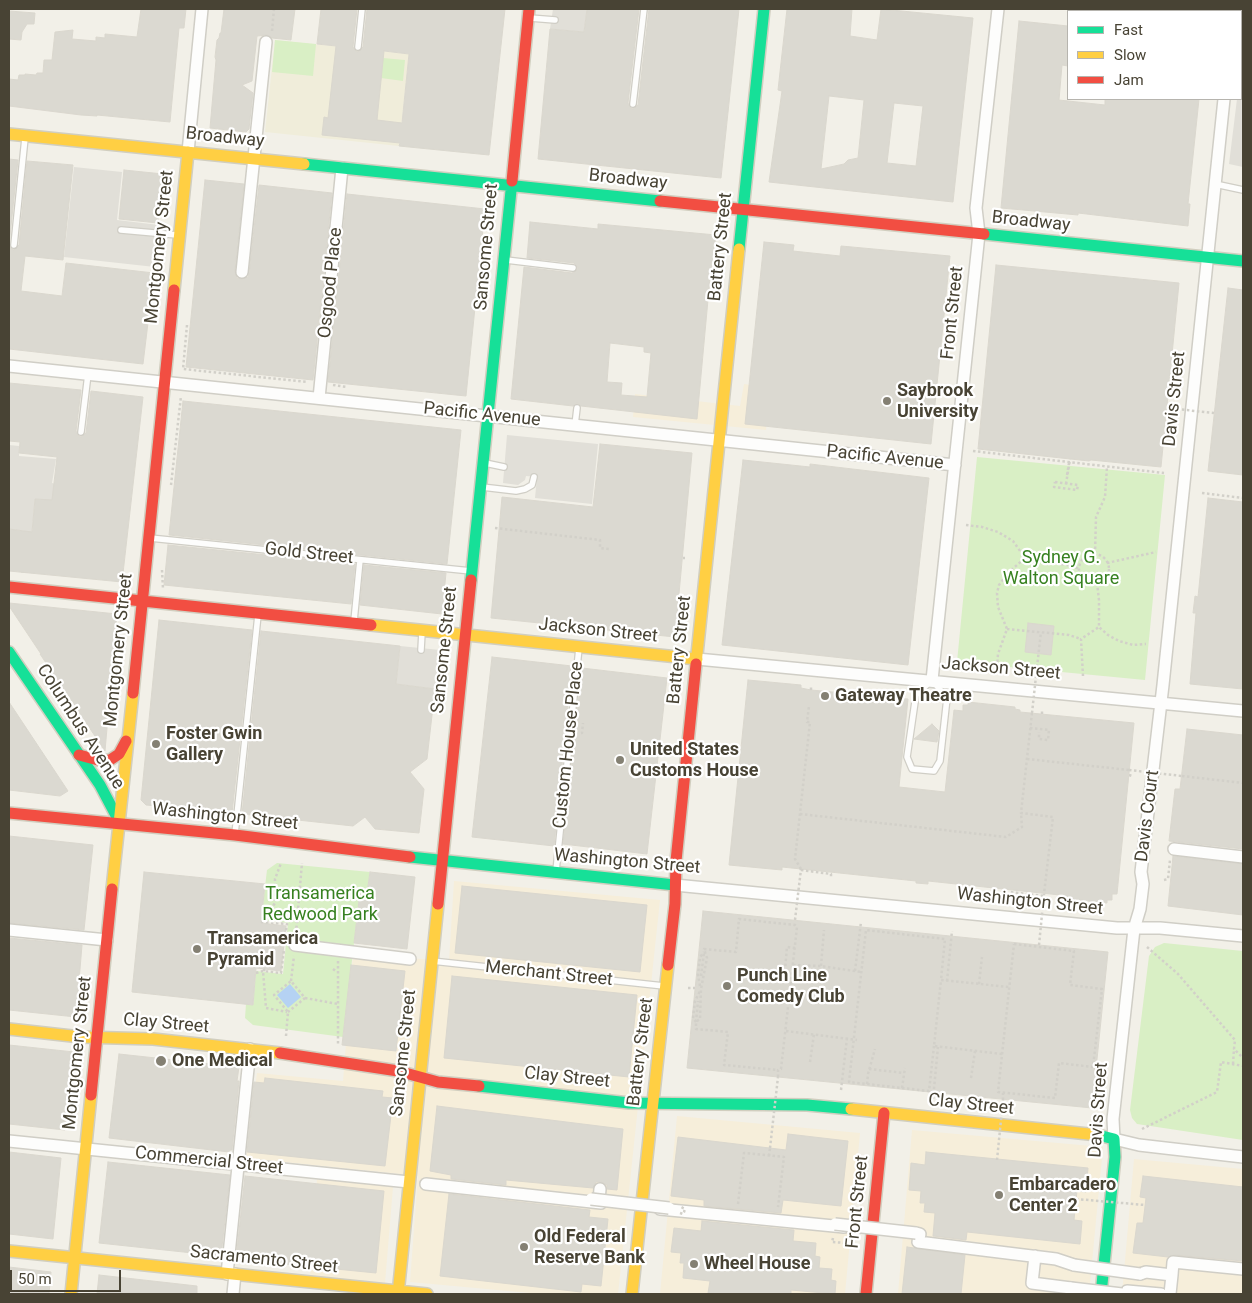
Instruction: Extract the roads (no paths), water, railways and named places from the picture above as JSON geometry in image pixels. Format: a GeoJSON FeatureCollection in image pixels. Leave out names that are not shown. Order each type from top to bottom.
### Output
{"type":"FeatureCollection","features":[{"type":"Feature","properties":{"kind":"street","name":"Montgomery Street"},"geometry":{"type":"LineString","coordinates":[[70,1294],[120,823],[127,738],[202,9]]}},
{"type":"Feature","properties":{"kind":"street","name":"Battery Street"},"geometry":{"type":"LineString","coordinates":[[632,1294],[675,904],[676,861],[764,9]]}},
{"type":"Feature","properties":{"kind":"street","name":"Front Street"},"geometry":{"type":"LineString","coordinates":[[932,680],[979,234],[976,208],[998,9]]}},
{"type":"Feature","properties":{"kind":"street","name":"Sansome Street"},"geometry":{"type":"LineString","coordinates":[[398,1293],[528,14]]}},
{"type":"Feature","properties":{"kind":"street"},"geometry":{"type":"LineString","coordinates":[[242,272],[266,42]]}},
{"type":"Feature","properties":{"kind":"street","name":"Davis Street"},"geometry":{"type":"LineString","coordinates":[[1161,703],[1224,100]]}},
{"type":"Feature","properties":{"kind":"street","name":"Broadway"},"geometry":{"type":"LineString","coordinates":[[9,134],[1243,261]]}},
{"type":"Feature","properties":{"kind":"street","name":"Osgood Place"},"geometry":{"type":"LineString","coordinates":[[320,398],[342,168]]}},
{"type":"Feature","properties":{"kind":"street","name":"Pacific Avenue"},"geometry":{"type":"LineString","coordinates":[[9,366],[955,465]]}},
{"type":"Feature","properties":{"kind":"street","name":"Jackson Street"},"geometry":{"type":"LineString","coordinates":[[9,587],[697,659],[1243,711]]}},
{"type":"Feature","properties":{"kind":"street","name":"Columbus Avenue"},"geometry":{"type":"LineString","coordinates":[[10,655],[100,786],[120,823]]}},
{"type":"Feature","properties":{"kind":"street","name":"Davis Court"},"geometry":{"type":"LineString","coordinates":[[1134,928],[1140,909],[1143,884],[1141,872],[1161,703]]}},
{"type":"Feature","properties":{"kind":"street"},"geometry":{"type":"LineString","coordinates":[[79,755],[102,761],[110,760],[119,754],[127,738]]}},
{"type":"Feature","properties":{"kind":"street","name":"Washington Street"},"geometry":{"type":"LineString","coordinates":[[9,812],[235,835],[441,860],[675,885],[1117,928],[1160,928],[1243,936]]}},
{"type":"Feature","properties":{"kind":"street"},"geometry":{"type":"LineString","coordinates":[[1174,849],[1243,856]]}},
{"type":"Feature","properties":{"kind":"street","name":"Davis Street"},"geometry":{"type":"LineString","coordinates":[[1100,1294],[1114,1157],[1113,1118],[1134,928]]}},
{"type":"Feature","properties":{"kind":"street"},"geometry":{"type":"LineString","coordinates":[[9,930],[107,940]]}},
{"type":"Feature","properties":{"kind":"street"},"geometry":{"type":"LineString","coordinates":[[295,944],[410,959]]}},
{"type":"Feature","properties":{"kind":"street","name":"Clay Street"},"geometry":{"type":"LineString","coordinates":[[9,1030],[80,1037],[136,1038],[250,1049],[398,1072],[438,1082],[630,1103],[807,1105],[1094,1134],[1139,1145],[1243,1157]]}},
{"type":"Feature","properties":{"kind":"street"},"geometry":{"type":"LineString","coordinates":[[233,1294],[231,1274],[238,1164],[250,1049]]}},
{"type":"Feature","properties":{"kind":"street","name":"Front Street"},"geometry":{"type":"LineString","coordinates":[[866,1294],[884,1113]]}},
{"type":"Feature","properties":{"kind":"street","name":"Commercial Street"},"geometry":{"type":"LineString","coordinates":[[9,1141],[409,1182]]}},
{"type":"Feature","properties":{"kind":"street"},"geometry":{"type":"LineString","coordinates":[[426,1184],[619,1205]]}},
{"type":"Feature","properties":{"kind":"street"},"geometry":{"type":"LineString","coordinates":[[597,1196],[736,1215],[916,1233],[920,1234],[918,1242],[1056,1259],[1074,1266],[1140,1274],[1146,1272],[1172,1275]]}},
{"type":"Feature","properties":{"kind":"street"},"geometry":{"type":"LineString","coordinates":[[660,1209],[848,1227]]}},
{"type":"Feature","properties":{"kind":"street","name":"Sacramento Street"},"geometry":{"type":"LineString","coordinates":[[9,1251],[398,1293],[427,1294]]}},
{"type":"Feature","properties":{"kind":"street"},"geometry":{"type":"LineString","coordinates":[[1035,1256],[1032,1283],[1122,1294]]}},
{"type":"Feature","properties":{"kind":"street"},"geometry":{"type":"LineString","coordinates":[[1170,1294],[1173,1262],[1243,1269]]}},
{"type":"Feature","properties":{"kind":"street"},"geometry":{"type":"LineString","coordinates":[[1127,1294],[1127,1291],[1161,1294]]}},
{"type":"Feature","properties":{"kind":"lane"},"geometry":{"type":"LineString","coordinates":[[358,47],[362,9]]}},
{"type":"Feature","properties":{"kind":"lane"},"geometry":{"type":"LineString","coordinates":[[633,104],[644,9]]}},
{"type":"Feature","properties":{"kind":"lane"},"geometry":{"type":"LineString","coordinates":[[528,14],[555,20]]}},
{"type":"Feature","properties":{"kind":"lane"},"geometry":{"type":"LineString","coordinates":[[14,245],[25,136]]}},
{"type":"Feature","properties":{"kind":"lane"},"geometry":{"type":"LineString","coordinates":[[1215,184],[1243,190]]}},
{"type":"Feature","properties":{"kind":"lane"},"geometry":{"type":"LineString","coordinates":[[121,230],[179,235]]}},
{"type":"Feature","properties":{"kind":"lane"},"geometry":{"type":"LineString","coordinates":[[504,259],[572,268]]}},
{"type":"Feature","properties":{"kind":"lane"},"geometry":{"type":"LineString","coordinates":[[81,432],[88,374]]}},
{"type":"Feature","properties":{"kind":"lane"},"geometry":{"type":"LineString","coordinates":[[575,425],[577,408]]}},
{"type":"Feature","properties":{"kind":"lane"},"geometry":{"type":"LineString","coordinates":[[483,462],[504,467]]}},
{"type":"Feature","properties":{"kind":"lane"},"geometry":{"type":"LineString","coordinates":[[480,486],[516,490],[525,489],[532,485],[534,477]]}},
{"type":"Feature","properties":{"kind":"lane","name":"Gold Street"},"geometry":{"type":"LineString","coordinates":[[148,537],[471,571]]}},
{"type":"Feature","properties":{"kind":"lane"},"geometry":{"type":"LineString","coordinates":[[354,623],[360,560]]}},
{"type":"Feature","properties":{"kind":"lane"},"geometry":{"type":"LineString","coordinates":[[235,835],[258,613]]}},
{"type":"Feature","properties":{"kind":"lane"},"geometry":{"type":"LineString","coordinates":[[421,650],[422,630]]}},
{"type":"Feature","properties":{"kind":"lane","name":"Custom House Place"},"geometry":{"type":"LineString","coordinates":[[556,873],[579,646]]}},
{"type":"Feature","properties":{"kind":"lane"},"geometry":{"type":"LineString","coordinates":[[932,680],[947,698],[940,761],[934,771],[912,769],[907,757],[916,695],[932,680]]}},
{"type":"Feature","properties":{"kind":"lane","name":"Merchant Street"},"geometry":{"type":"LineString","coordinates":[[431,961],[666,986]]}},
{"type":"Feature","properties":{"kind":"water"},"geometry":{"type":"Polygon","coordinates":[[[290,984],[301,997],[288,1008],[277,995],[290,984]]]}},
{"type":"Feature","properties":{"kind":"place","name":"Saybrook University"},"geometry":{"type":"Point","coordinates":[887,401]}},
{"type":"Feature","properties":{"kind":"place","name":"Gateway Theatre"},"geometry":{"type":"Point","coordinates":[825,696]}},
{"type":"Feature","properties":{"kind":"place","name":"Foster Gwin Gallery"},"geometry":{"type":"Point","coordinates":[156,744]}},
{"type":"Feature","properties":{"kind":"place","name":"United States Customs House"},"geometry":{"type":"Point","coordinates":[620,760]}},
{"type":"Feature","properties":{"kind":"place","name":"Transamerica Pyramid"},"geometry":{"type":"Point","coordinates":[197,949]}},
{"type":"Feature","properties":{"kind":"place","name":"Punch Line Comedy Club"},"geometry":{"type":"Point","coordinates":[727,986]}},
{"type":"Feature","properties":{"kind":"place","name":"One Medical"},"geometry":{"type":"Point","coordinates":[161,1061]}},
{"type":"Feature","properties":{"kind":"place","name":"Embarcadero Center 2"},"geometry":{"type":"Point","coordinates":[999,1195]}},
{"type":"Feature","properties":{"kind":"place","name":"Old Federal Reserve Bank"},"geometry":{"type":"Point","coordinates":[524,1247]}},
{"type":"Feature","properties":{"kind":"place","name":"Wheel House"},"geometry":{"type":"Point","coordinates":[694,1264]}},
{"type":"Feature","properties":{"kind":"park label","name":"Sydney G. Walton Square"},"geometry":{"type":"Point","coordinates":[1061,568]}},
{"type":"Feature","properties":{"kind":"park label","name":"Transamerica Redwood Park"},"geometry":{"type":"Point","coordinates":[320,904]}}]}
